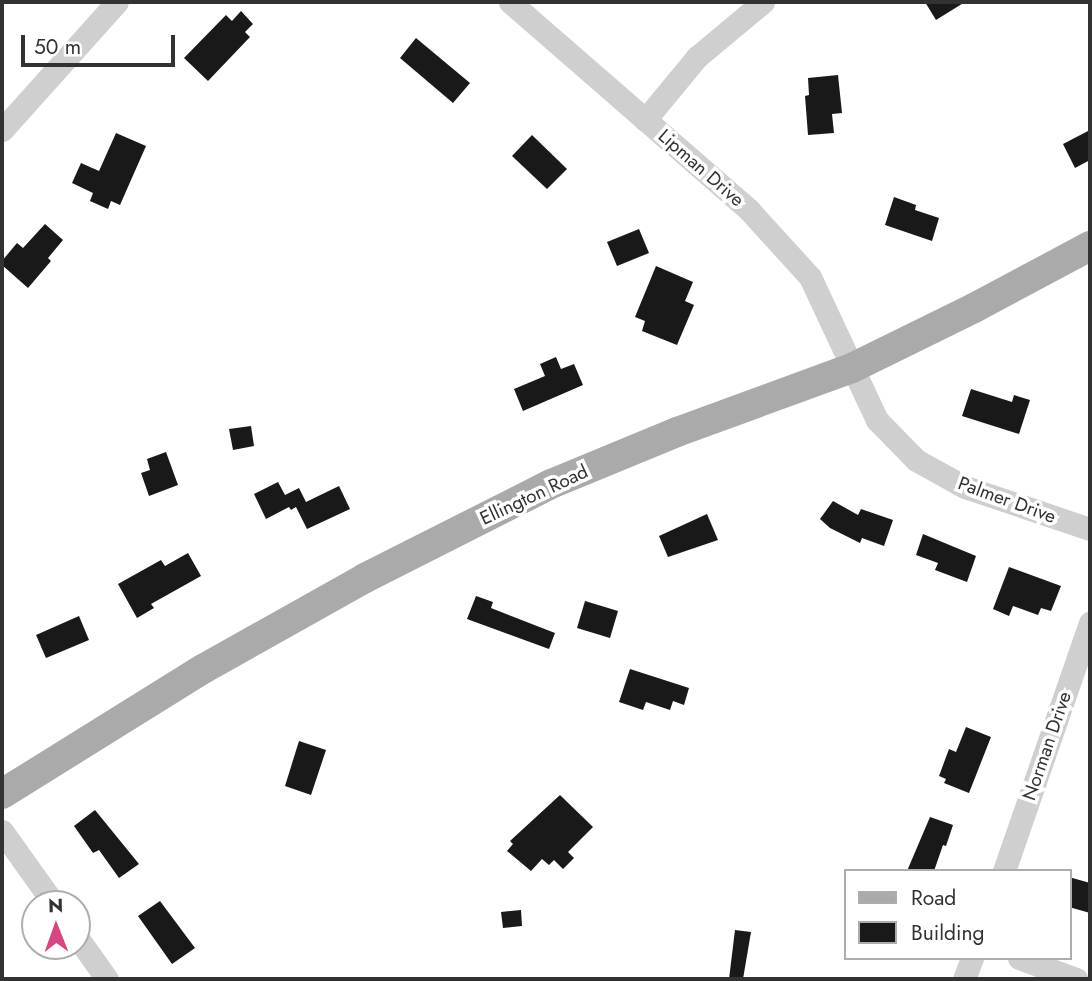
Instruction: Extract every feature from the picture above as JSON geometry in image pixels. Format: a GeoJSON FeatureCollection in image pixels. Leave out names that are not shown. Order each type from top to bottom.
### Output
{"type":"FeatureCollection","features":[{"type":"Feature","properties":{"kind":"main road","name":"Ellington Road"},"geometry":{"type":"LineString","coordinates":[[2,794],[203,669],[365,578],[526,497],[677,432],[852,368],[974,308],[1090,246]]}},
{"type":"Feature","properties":{"kind":"street"},"geometry":{"type":"LineString","coordinates":[[2,130],[117,2]]}},
{"type":"Feature","properties":{"kind":"street","name":"Lipman Drive"},"geometry":{"type":"LineString","coordinates":[[510,2],[748,209],[810,277],[852,368]]}},
{"type":"Feature","properties":{"kind":"street"},"geometry":{"type":"LineString","coordinates":[[645,120],[697,57],[764,2]]}},
{"type":"Feature","properties":{"kind":"street","name":"Palmer Drive"},"geometry":{"type":"LineString","coordinates":[[852,368],[877,420],[916,460],[965,486],[1090,529]]}},
{"type":"Feature","properties":{"kind":"street","name":"Norman Drive"},"geometry":{"type":"LineString","coordinates":[[1005,869],[1090,622]]}},
{"type":"Feature","properties":{"kind":"street"},"geometry":{"type":"LineString","coordinates":[[2,831],[44,890]]}},
{"type":"Feature","properties":{"kind":"street"},"geometry":{"type":"LineString","coordinates":[[91,957],[107,979]]}},
{"type":"Feature","properties":{"kind":"street"},"geometry":{"type":"LineString","coordinates":[[964,979],[971,960]]}},
{"type":"Feature","properties":{"kind":"street"},"geometry":{"type":"LineString","coordinates":[[1024,960],[1076,979]]}},
{"type":"Feature","properties":{"kind":"building"},"geometry":{"type":"Polygon","coordinates":[[[925,2],[965,2],[936,20],[925,2]]]}},
{"type":"Feature","properties":{"kind":"building"},"geometry":{"type":"Polygon","coordinates":[[[241,11],[253,24],[245,32],[250,37],[208,81],[184,58],[226,15],[232,21],[241,11]]]}},
{"type":"Feature","properties":{"kind":"building"},"geometry":{"type":"Polygon","coordinates":[[[416,38],[470,83],[453,103],[400,58],[416,38]]]}},
{"type":"Feature","properties":{"kind":"building"},"geometry":{"type":"Polygon","coordinates":[[[838,75],[842,113],[832,114],[834,133],[808,135],[805,96],[809,95],[808,78],[838,75]]]}},
{"type":"Feature","properties":{"kind":"building"},"geometry":{"type":"Polygon","coordinates":[[[1090,130],[1090,160],[1075,168],[1063,144],[1090,130]]]}},
{"type":"Feature","properties":{"kind":"building"},"geometry":{"type":"Polygon","coordinates":[[[116,133],[146,146],[120,205],[111,201],[108,209],[90,201],[93,193],[72,183],[81,163],[99,171],[116,133]]]}},
{"type":"Feature","properties":{"kind":"building"},"geometry":{"type":"Polygon","coordinates":[[[532,135],[567,169],[547,189],[512,156],[532,135]]]}},
{"type":"Feature","properties":{"kind":"building"},"geometry":{"type":"Polygon","coordinates":[[[894,197],[916,205],[915,210],[939,218],[932,241],[885,225],[894,197]]]}},
{"type":"Feature","properties":{"kind":"building"},"geometry":{"type":"Polygon","coordinates":[[[45,224],[63,240],[48,258],[51,261],[28,288],[2,265],[2,261],[17,243],[23,248],[45,224]]]}},
{"type":"Feature","properties":{"kind":"building"},"geometry":{"type":"Polygon","coordinates":[[[639,229],[649,253],[617,266],[607,242],[639,229]]]}},
{"type":"Feature","properties":{"kind":"building"},"geometry":{"type":"Polygon","coordinates":[[[656,266],[693,282],[685,301],[694,305],[677,345],[642,331],[645,321],[635,317],[656,266]]]}},
{"type":"Feature","properties":{"kind":"building"},"geometry":{"type":"Polygon","coordinates":[[[556,357],[561,369],[574,364],[583,385],[523,411],[514,389],[545,376],[540,364],[556,357]]]}},
{"type":"Feature","properties":{"kind":"building"},"geometry":{"type":"Polygon","coordinates":[[[971,389],[1012,402],[1014,395],[1030,400],[1019,434],[962,416],[971,389]]]}},
{"type":"Feature","properties":{"kind":"building"},"geometry":{"type":"Polygon","coordinates":[[[251,426],[254,446],[233,450],[229,429],[251,426]]]}},
{"type":"Feature","properties":{"kind":"building"},"geometry":{"type":"Polygon","coordinates":[[[166,452],[178,485],[149,496],[141,473],[150,470],[147,459],[166,452]]]}},
{"type":"Feature","properties":{"kind":"building"},"geometry":{"type":"Polygon","coordinates":[[[278,482],[285,495],[299,488],[306,502],[339,486],[350,509],[307,529],[296,507],[291,510],[289,507],[266,519],[254,494],[278,482]]]}},
{"type":"Feature","properties":{"kind":"building"},"geometry":{"type":"Polygon","coordinates":[[[833,501],[858,515],[861,509],[893,520],[884,546],[862,538],[860,543],[830,528],[820,519],[833,501]]]}},
{"type":"Feature","properties":{"kind":"building"},"geometry":{"type":"Polygon","coordinates":[[[707,514],[718,540],[668,557],[659,536],[707,514]]]}},
{"type":"Feature","properties":{"kind":"building"},"geometry":{"type":"Polygon","coordinates":[[[923,534],[976,556],[967,582],[935,570],[938,563],[916,555],[923,534]]]}},
{"type":"Feature","properties":{"kind":"building"},"geometry":{"type":"Polygon","coordinates":[[[188,553],[201,576],[151,604],[154,608],[137,618],[118,584],[161,560],[165,566],[188,553]]]}},
{"type":"Feature","properties":{"kind":"building"},"geometry":{"type":"Polygon","coordinates":[[[1009,567],[1061,586],[1051,611],[1041,608],[1038,615],[1013,606],[1009,616],[993,609],[1009,567]]]}},
{"type":"Feature","properties":{"kind":"building"},"geometry":{"type":"Polygon","coordinates":[[[476,596],[493,602],[491,608],[555,633],[549,649],[467,619],[476,596]]]}},
{"type":"Feature","properties":{"kind":"building"},"geometry":{"type":"Polygon","coordinates":[[[585,601],[618,611],[610,638],[577,628],[585,601]]]}},
{"type":"Feature","properties":{"kind":"building"},"geometry":{"type":"Polygon","coordinates":[[[79,616],[89,640],[46,658],[36,635],[79,616]]]}},
{"type":"Feature","properties":{"kind":"building"},"geometry":{"type":"Polygon","coordinates":[[[630,669],[689,688],[684,705],[673,701],[670,710],[646,702],[643,710],[619,702],[630,669]]]}},
{"type":"Feature","properties":{"kind":"building"},"geometry":{"type":"Polygon","coordinates":[[[966,727],[991,737],[969,793],[944,783],[946,779],[939,776],[949,749],[956,752],[966,727]]]}},
{"type":"Feature","properties":{"kind":"building"},"geometry":{"type":"Polygon","coordinates":[[[299,741],[326,750],[311,795],[285,786],[299,741]]]}},
{"type":"Feature","properties":{"kind":"building"},"geometry":{"type":"Polygon","coordinates":[[[560,795],[593,827],[568,852],[574,858],[563,869],[554,860],[549,865],[542,859],[531,871],[507,851],[513,844],[510,841],[560,795]]]}},
{"type":"Feature","properties":{"kind":"building"},"geometry":{"type":"Polygon","coordinates":[[[95,810],[139,864],[119,878],[99,850],[93,853],[74,826],[95,810]]]}},
{"type":"Feature","properties":{"kind":"building"},"geometry":{"type":"Polygon","coordinates":[[[930,817],[953,825],[935,869],[908,869],[930,817]]]}},
{"type":"Feature","properties":{"kind":"building"},"geometry":{"type":"Polygon","coordinates":[[[1071,878],[1090,883],[1090,913],[1071,908],[1071,878]]]}},
{"type":"Feature","properties":{"kind":"building"},"geometry":{"type":"Polygon","coordinates":[[[160,901],[195,948],[172,964],[138,916],[160,901]]]}},
{"type":"Feature","properties":{"kind":"building"},"geometry":{"type":"Polygon","coordinates":[[[521,910],[522,926],[503,928],[501,912],[521,910]]]}},
{"type":"Feature","properties":{"kind":"building"},"geometry":{"type":"Polygon","coordinates":[[[735,930],[751,932],[743,979],[729,979],[735,930]]]}}]}
